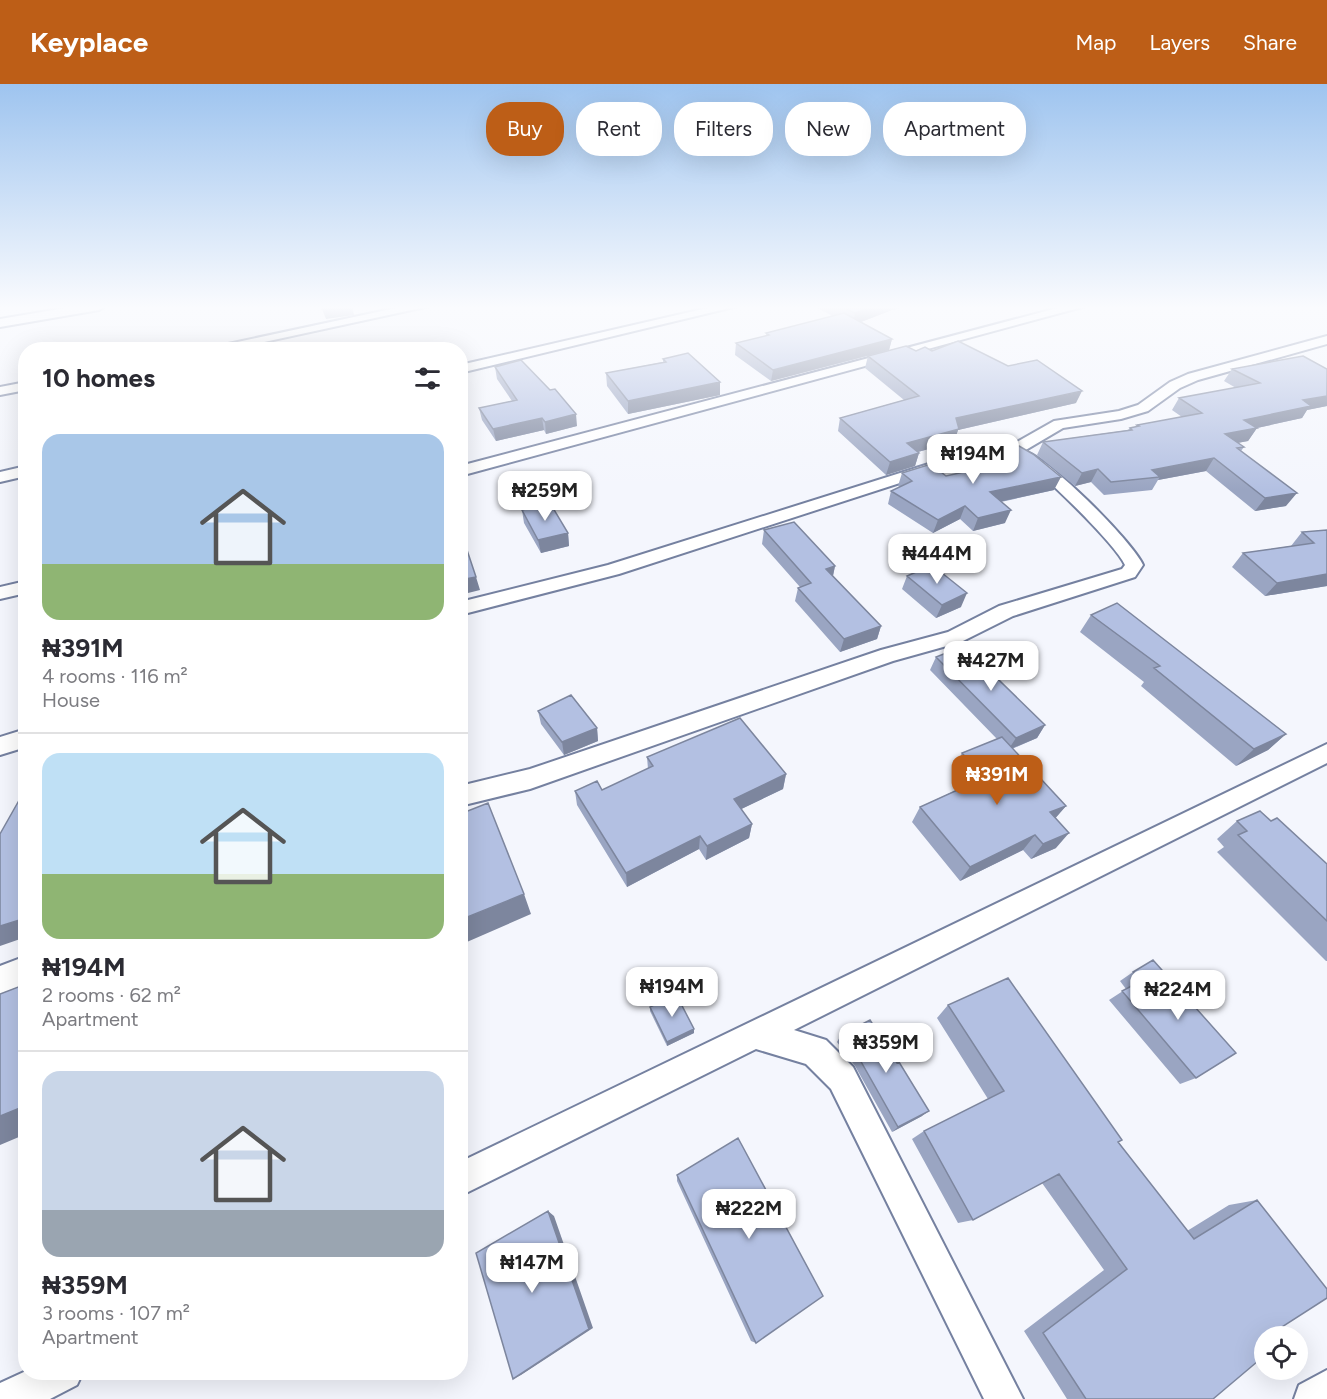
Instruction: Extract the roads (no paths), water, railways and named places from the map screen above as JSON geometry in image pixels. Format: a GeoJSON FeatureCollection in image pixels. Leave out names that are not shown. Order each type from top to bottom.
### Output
{"type":"FeatureCollection","features":[{"type":"Feature","properties":{"kind":"street"},"geometry":{"type":"LineString","coordinates":[[468,469],[849,367]]}},
{"type":"Feature","properties":{"kind":"street"},"geometry":{"type":"LineString","coordinates":[[1013,451],[1059,424],[1121,415],[1143,408],[1175,385],[1193,377],[1228,367]]}},
{"type":"Feature","properties":{"kind":"street"},"geometry":{"type":"LineString","coordinates":[[0,391],[18,388]]}},
{"type":"Feature","properties":{"kind":"street"},"geometry":{"type":"LineString","coordinates":[[468,607],[613,570],[975,454],[1013,451],[1026,456],[1116,539],[1133,557],[1134,565],[1129,573],[1006,611],[954,637],[888,655],[541,776],[468,794]]}},
{"type":"Feature","properties":{"kind":"street"},"geometry":{"type":"LineString","coordinates":[[0,477],[18,473]]}},
{"type":"Feature","properties":{"kind":"street"},"geometry":{"type":"LineString","coordinates":[[0,594],[18,588]]}},
{"type":"Feature","properties":{"kind":"street"},"geometry":{"type":"LineString","coordinates":[[0,746],[18,740]]}},
{"type":"Feature","properties":{"kind":"street"},"geometry":{"type":"LineString","coordinates":[[468,1176],[1327,753]]}},
{"type":"Feature","properties":{"kind":"street"},"geometry":{"type":"LineString","coordinates":[[0,980],[18,973]]}},
{"type":"Feature","properties":{"kind":"street"},"geometry":{"type":"LineString","coordinates":[[758,1035],[815,1051],[842,1078],[1004,1399]]}},
{"type":"Feature","properties":{"kind":"street"},"geometry":{"type":"LineString","coordinates":[[9,1399],[48,1380]]}},
{"type":"Feature","properties":{"kind":"street"},"geometry":{"type":"LineString","coordinates":[[1313,1399],[1327,1389]]}}]}
